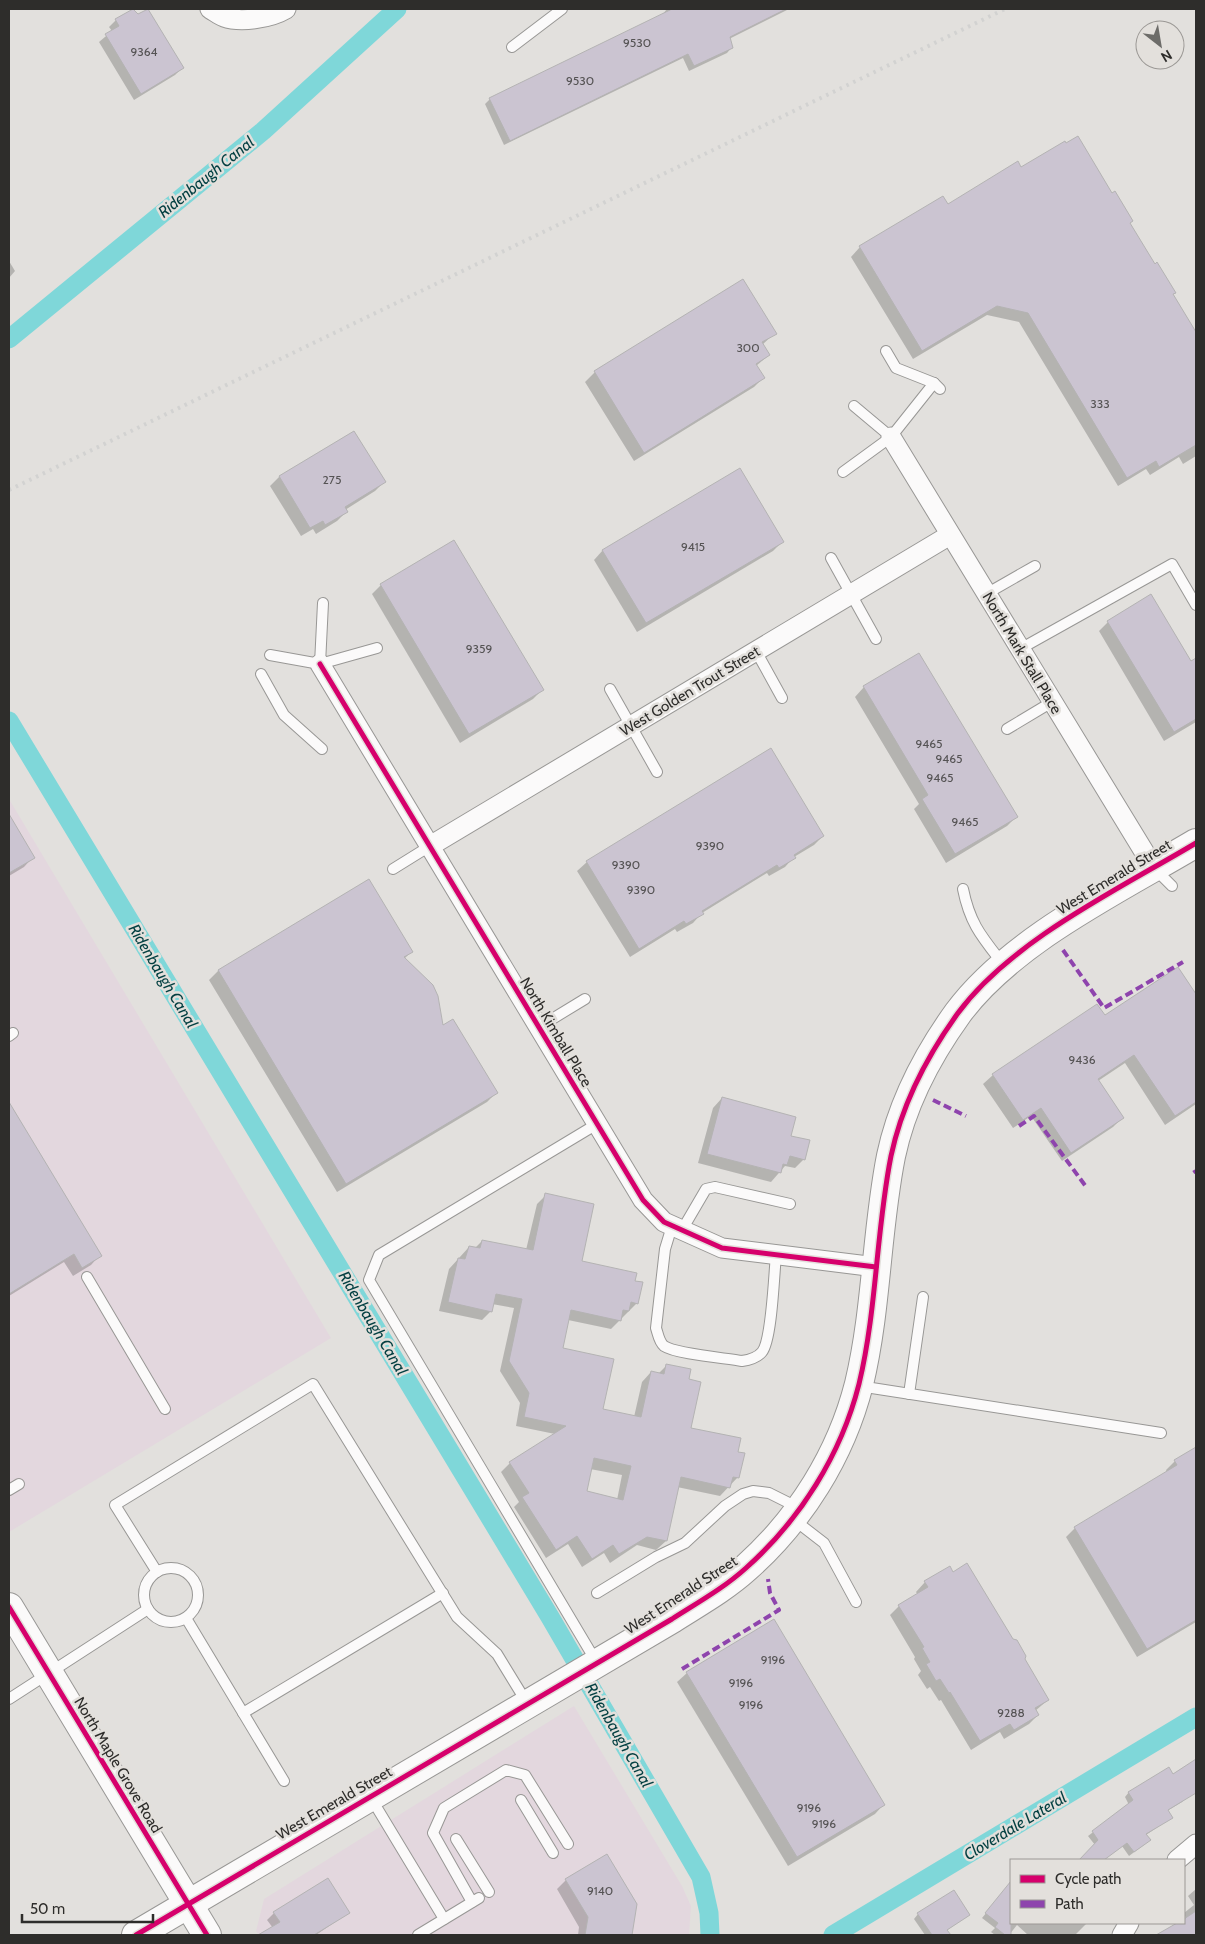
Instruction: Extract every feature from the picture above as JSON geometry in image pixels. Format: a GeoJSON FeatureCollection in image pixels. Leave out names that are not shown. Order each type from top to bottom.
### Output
{"type":"FeatureCollection","features":[{"type":"Feature","properties":{"kind":"main road","name":"West Emerald Street"},"geometry":{"type":"LineString","coordinates":[[136,1935],[672,1619],[731,1580],[771,1545],[796,1514],[840,1440],[858,1386],[865,1353],[891,1155],[915,1084],[934,1049],[960,1011],[1004,965],[1060,924],[1163,877],[1196,843]]}},
{"type":"Feature","properties":{"kind":"main road","name":"North Maple Grove Road"},"geometry":{"type":"LineString","coordinates":[[9,1607],[206,1935]]}},
{"type":"Feature","properties":{"kind":"street"},"geometry":{"type":"LineString","coordinates":[[210,9],[224,17],[245,19],[279,13],[286,9]]}},
{"type":"Feature","properties":{"kind":"street","name":"North Mark Stall Place"},"geometry":{"type":"LineString","coordinates":[[891,437],[1052,702],[1163,877]]}},
{"type":"Feature","properties":{"kind":"street","name":"West Golden Trout Street"},"geometry":{"type":"LineString","coordinates":[[430,846],[950,535]]}},
{"type":"Feature","properties":{"kind":"street","name":"North Kimball Place"},"geometry":{"type":"LineString","coordinates":[[320,664],[643,1200],[664,1222],[722,1248],[876,1266]]}},
{"type":"Feature","properties":{"kind":"street"},"geometry":{"type":"LineString","coordinates":[[1178,1859],[1196,1844]]}},
{"type":"Feature","properties":{"kind":"street"},"geometry":{"type":"LineString","coordinates":[[1122,1935],[1128,1924]]}},
{"type":"Feature","properties":{"kind":"lane"},"geometry":{"type":"LineString","coordinates":[[512,46],[562,9]]}},
{"type":"Feature","properties":{"kind":"lane"},"geometry":{"type":"LineString","coordinates":[[843,472],[891,437],[937,386],[896,368],[886,351]]}},
{"type":"Feature","properties":{"kind":"lane"},"geometry":{"type":"LineString","coordinates":[[854,406],[891,437]]}},
{"type":"Feature","properties":{"kind":"lane"},"geometry":{"type":"LineString","coordinates":[[831,558],[876,639]]}},
{"type":"Feature","properties":{"kind":"lane"},"geometry":{"type":"LineString","coordinates":[[1020,649],[1172,564],[1196,605]]}},
{"type":"Feature","properties":{"kind":"lane"},"geometry":{"type":"LineString","coordinates":[[986,594],[1034,566]]}},
{"type":"Feature","properties":{"kind":"lane"},"geometry":{"type":"LineString","coordinates":[[320,664],[323,603]]}},
{"type":"Feature","properties":{"kind":"lane"},"geometry":{"type":"LineString","coordinates":[[270,655],[320,664],[377,648]]}},
{"type":"Feature","properties":{"kind":"lane"},"geometry":{"type":"LineString","coordinates":[[756,651],[782,698]]}},
{"type":"Feature","properties":{"kind":"lane"},"geometry":{"type":"LineString","coordinates":[[261,674],[284,715],[322,749]]}},
{"type":"Feature","properties":{"kind":"lane"},"geometry":{"type":"LineString","coordinates":[[610,689],[657,772]]}},
{"type":"Feature","properties":{"kind":"lane"},"geometry":{"type":"LineString","coordinates":[[1007,729],[1052,702]]}},
{"type":"Feature","properties":{"kind":"lane"},"geometry":{"type":"LineString","coordinates":[[392,869],[430,846]]}},
{"type":"Feature","properties":{"kind":"lane"},"geometry":{"type":"LineString","coordinates":[[963,889],[968,913],[982,937],[1004,965]]}},
{"type":"Feature","properties":{"kind":"lane"},"geometry":{"type":"LineString","coordinates":[[539,1027],[585,999]]}},
{"type":"Feature","properties":{"kind":"lane"},"geometry":{"type":"LineString","coordinates":[[595,1664],[370,1280],[379,1255],[597,1124]]}},
{"type":"Feature","properties":{"kind":"lane"},"geometry":{"type":"LineString","coordinates":[[776,1254],[768,1338],[762,1352],[751,1360],[742,1361],[676,1350],[664,1346],[656,1328],[665,1250],[677,1228],[706,1188],[715,1186],[790,1204]]}},
{"type":"Feature","properties":{"kind":"lane"},"geometry":{"type":"LineString","coordinates":[[87,1277],[165,1409]]}},
{"type":"Feature","properties":{"kind":"lane"},"geometry":{"type":"LineString","coordinates":[[909,1394],[923,1297]]}},
{"type":"Feature","properties":{"kind":"lane"},"geometry":{"type":"LineString","coordinates":[[157,1572],[116,1505],[313,1384],[457,1617],[497,1654],[528,1704]]}},
{"type":"Feature","properties":{"kind":"lane"},"geometry":{"type":"LineString","coordinates":[[858,1386],[1161,1433]]}},
{"type":"Feature","properties":{"kind":"lane"},"geometry":{"type":"LineString","coordinates":[[9,1490],[19,1484]]}},
{"type":"Feature","properties":{"kind":"lane"},"geometry":{"type":"LineString","coordinates":[[598,1593],[656,1557],[685,1543],[725,1506],[743,1494],[753,1491],[769,1493],[796,1514],[824,1544],[856,1602]]}},
{"type":"Feature","properties":{"kind":"lane"},"geometry":{"type":"LineString","coordinates":[[169,1568],[178,1568],[193,1578],[199,1595],[197,1604],[186,1618],[169,1622],[161,1620],[148,1609],[145,1592],[147,1583],[157,1572],[169,1568]]}},
{"type":"Feature","properties":{"kind":"lane"},"geometry":{"type":"LineString","coordinates":[[243,1713],[443,1593]]}},
{"type":"Feature","properties":{"kind":"lane"},"geometry":{"type":"LineString","coordinates":[[9,1700],[148,1609]]}},
{"type":"Feature","properties":{"kind":"lane"},"geometry":{"type":"LineString","coordinates":[[186,1618],[284,1781]]}},
{"type":"Feature","properties":{"kind":"lane"},"geometry":{"type":"LineString","coordinates":[[418,1935],[476,1900],[433,1833],[444,1808],[491,1779],[506,1770],[525,1774],[568,1844]]}},
{"type":"Feature","properties":{"kind":"lane"},"geometry":{"type":"LineString","coordinates":[[370,1796],[444,1919]]}},
{"type":"Feature","properties":{"kind":"lane"},"geometry":{"type":"LineString","coordinates":[[521,1800],[554,1853]]}},
{"type":"Feature","properties":{"kind":"lane"},"geometry":{"type":"LineString","coordinates":[[456,1839],[488,1892]]}},
{"type":"Feature","properties":{"kind":"shaded area"},"geometry":{"type":"Polygon","coordinates":[[[9,799],[331,1338],[9,1532],[9,799]]]}},
{"type":"Feature","properties":{"kind":"shaded area"},"geometry":{"type":"Polygon","coordinates":[[[574,1706],[682,1886],[691,1906],[689,1935],[259,1935],[256,1931],[264,1899],[574,1706]]]}},
{"type":"Feature","properties":{"kind":"building"},"geometry":{"type":"Polygon","coordinates":[[[133,9],[138,14],[148,9],[184,68],[141,94],[105,34],[119,26],[115,19],[133,9]]]}},
{"type":"Feature","properties":{"kind":"building"},"geometry":{"type":"Polygon","coordinates":[[[672,9],[786,9],[730,37],[733,48],[694,66],[688,54],[510,141],[489,98],[672,9]]]}},
{"type":"Feature","properties":{"kind":"building"},"geometry":{"type":"Polygon","coordinates":[[[1078,136],[1112,193],[1115,191],[1133,221],[1130,223],[1155,264],[1157,262],[1176,293],[1173,294],[1196,332],[1196,445],[1159,467],[1156,461],[1127,478],[1028,313],[997,306],[922,351],[859,246],[943,196],[948,204],[1018,161],[1021,167],[1065,141],[1066,143],[1078,136]]]}},
{"type":"Feature","properties":{"kind":"building"},"geometry":{"type":"Polygon","coordinates":[[[743,279],[777,334],[762,342],[770,355],[756,364],[765,378],[644,453],[594,371],[743,279]]]}},
{"type":"Feature","properties":{"kind":"building"},"geometry":{"type":"Polygon","coordinates":[[[354,431],[386,482],[345,507],[348,512],[325,525],[323,521],[310,528],[279,476],[354,431]]]}},
{"type":"Feature","properties":{"kind":"building"},"geometry":{"type":"Polygon","coordinates":[[[740,468],[784,542],[646,623],[602,550],[740,468]]]}},
{"type":"Feature","properties":{"kind":"building"},"geometry":{"type":"Polygon","coordinates":[[[454,540],[544,690],[469,734],[380,584],[454,540]]]}},
{"type":"Feature","properties":{"kind":"building"},"geometry":{"type":"Polygon","coordinates":[[[1151,594],[1191,661],[1196,658],[1196,719],[1174,732],[1107,621],[1151,594]]]}},
{"type":"Feature","properties":{"kind":"building"},"geometry":{"type":"Polygon","coordinates":[[[919,653],[1018,817],[955,854],[922,799],[928,795],[863,686],[919,653]]]}},
{"type":"Feature","properties":{"kind":"building"},"geometry":{"type":"Polygon","coordinates":[[[771,748],[824,836],[794,855],[796,858],[779,868],[777,865],[702,911],[704,914],[686,924],[684,921],[639,949],[586,861],[771,748]]]}},
{"type":"Feature","properties":{"kind":"building"},"geometry":{"type":"Polygon","coordinates":[[[9,814],[35,858],[9,873],[9,814]]]}},
{"type":"Feature","properties":{"kind":"building"},"geometry":{"type":"Polygon","coordinates":[[[369,879],[413,952],[404,957],[433,985],[438,996],[443,1025],[453,1019],[498,1093],[346,1184],[218,970],[369,879]]]}},
{"type":"Feature","properties":{"kind":"building"},"geometry":{"type":"Polygon","coordinates":[[[1178,967],[1196,994],[1196,1102],[1175,1116],[1134,1055],[1098,1079],[1124,1118],[1071,1153],[1041,1108],[1023,1120],[992,1074],[1097,1004],[1105,1015],[1178,967]]]}},
{"type":"Feature","properties":{"kind":"building"},"geometry":{"type":"Polygon","coordinates":[[[722,1097],[796,1117],[791,1136],[810,1140],[805,1160],[790,1156],[787,1165],[783,1164],[781,1173],[707,1154],[722,1097]]]}},
{"type":"Feature","properties":{"kind":"building"},"geometry":{"type":"Polygon","coordinates":[[[9,1102],[102,1256],[82,1268],[74,1254],[9,1294],[9,1102]]]}},
{"type":"Feature","properties":{"kind":"building"},"geometry":{"type":"Polygon","coordinates":[[[545,1193],[594,1204],[582,1261],[637,1273],[635,1281],[643,1282],[638,1304],[631,1302],[629,1311],[623,1310],[621,1321],[571,1310],[563,1348],[614,1359],[603,1409],[641,1417],[651,1371],[664,1374],[666,1364],[691,1369],[689,1379],[701,1382],[691,1428],[741,1438],[738,1452],[745,1453],[739,1478],[733,1477],[730,1488],[681,1477],[667,1541],[647,1537],[619,1554],[613,1545],[592,1559],[577,1536],[556,1550],[522,1497],[529,1493],[509,1462],[566,1426],[524,1417],[529,1393],[509,1361],[522,1299],[496,1294],[492,1312],[448,1302],[458,1258],[465,1259],[469,1246],[480,1248],[482,1240],[533,1250],[545,1193]],[[594,1458],[587,1491],[623,1500],[631,1466],[594,1458]]]}},
{"type":"Feature","properties":{"kind":"building"},"geometry":{"type":"Polygon","coordinates":[[[1196,1447],[1196,1620],[1147,1649],[1074,1527],[1177,1465],[1174,1460],[1196,1447]]]}},
{"type":"Feature","properties":{"kind":"building"},"geometry":{"type":"Polygon","coordinates":[[[967,1563],[1013,1639],[1017,1640],[1026,1656],[1025,1659],[1049,1700],[1035,1708],[1039,1715],[1014,1730],[1010,1724],[980,1741],[950,1692],[940,1679],[936,1681],[926,1664],[930,1662],[922,1648],[924,1647],[898,1605],[928,1587],[924,1581],[950,1566],[953,1572],[967,1563]]]}},
{"type":"Feature","properties":{"kind":"building"},"geometry":{"type":"Polygon","coordinates":[[[774,1619],[885,1805],[797,1857],[686,1672],[774,1619]]]}},
{"type":"Feature","properties":{"kind":"building"},"geometry":{"type":"Polygon","coordinates":[[[1196,1759],[1196,1793],[1168,1810],[1173,1818],[1146,1834],[1151,1840],[1134,1852],[1127,1843],[1105,1859],[1080,1859],[1098,1840],[1092,1831],[1133,1800],[1128,1792],[1169,1767],[1173,1774],[1196,1759]]]}},
{"type":"Feature","properties":{"kind":"building"},"geometry":{"type":"Polygon","coordinates":[[[607,1854],[637,1904],[632,1935],[585,1935],[588,1917],[565,1879],[607,1854]]]}},
{"type":"Feature","properties":{"kind":"building"},"geometry":{"type":"Polygon","coordinates":[[[328,1878],[350,1913],[314,1935],[258,1935],[280,1922],[273,1912],[328,1878]]]}},
{"type":"Feature","properties":{"kind":"building"},"geometry":{"type":"Polygon","coordinates":[[[1010,1882],[1011,1935],[1005,1935],[995,1927],[998,1923],[985,1913],[1010,1882]]]}},
{"type":"Feature","properties":{"kind":"building"},"geometry":{"type":"Polygon","coordinates":[[[954,1890],[970,1915],[947,1930],[951,1935],[932,1935],[917,1913],[954,1890]]]}},
{"type":"Feature","properties":{"kind":"building"},"geometry":{"type":"Polygon","coordinates":[[[1196,1911],[1196,1935],[1156,1935],[1175,1924],[1185,1924],[1185,1918],[1196,1911]]]}},
{"type":"Feature","properties":{"kind":"waterway","name":"Ridenbaugh Canal"},"geometry":{"type":"LineString","coordinates":[[9,339],[263,131],[397,9]]}},
{"type":"Feature","properties":{"kind":"waterway","name":"Ridenbaugh Canal"},"geometry":{"type":"LineString","coordinates":[[9,721],[550,1617],[701,1877],[709,1913],[710,1935]]}},
{"type":"Feature","properties":{"kind":"waterway","name":"Cloverdale Lateral"},"geometry":{"type":"LineString","coordinates":[[833,1935],[1196,1717]]}},
{"type":"Feature","properties":{"kind":"railway"},"geometry":{"type":"LineString","coordinates":[[9,490],[1005,9]]}},
{"type":"Feature","properties":{"kind":"marked path"},"geometry":{"type":"LineString","coordinates":[[1063,950],[1104,1008],[1183,962]]}},
{"type":"Feature","properties":{"kind":"marked path"},"geometry":{"type":"LineString","coordinates":[[933,1100],[966,1116]]}},
{"type":"Feature","properties":{"kind":"marked path"},"geometry":{"type":"LineString","coordinates":[[1019,1126],[1034,1116],[1087,1188]]}},
{"type":"Feature","properties":{"kind":"marked path"},"geometry":{"type":"LineString","coordinates":[[682,1669],[779,1610],[770,1593],[768,1579]]}},
{"type":"Feature","properties":{"kind":"cycle path"},"geometry":{"type":"LineString","coordinates":[[320,664],[643,1200],[664,1222],[722,1248],[876,1267]]}},
{"type":"Feature","properties":{"kind":"cycle path"},"geometry":{"type":"LineString","coordinates":[[136,1935],[672,1619],[729,1582],[766,1549],[784,1529],[816,1485],[830,1461],[851,1410],[865,1356],[882,1213],[891,1156],[909,1099],[936,1046],[958,1013],[1007,962],[1068,918],[1196,843]]}},
{"type":"Feature","properties":{"kind":"cycle path"},"geometry":{"type":"LineString","coordinates":[[9,1607],[207,1935]]}}]}
